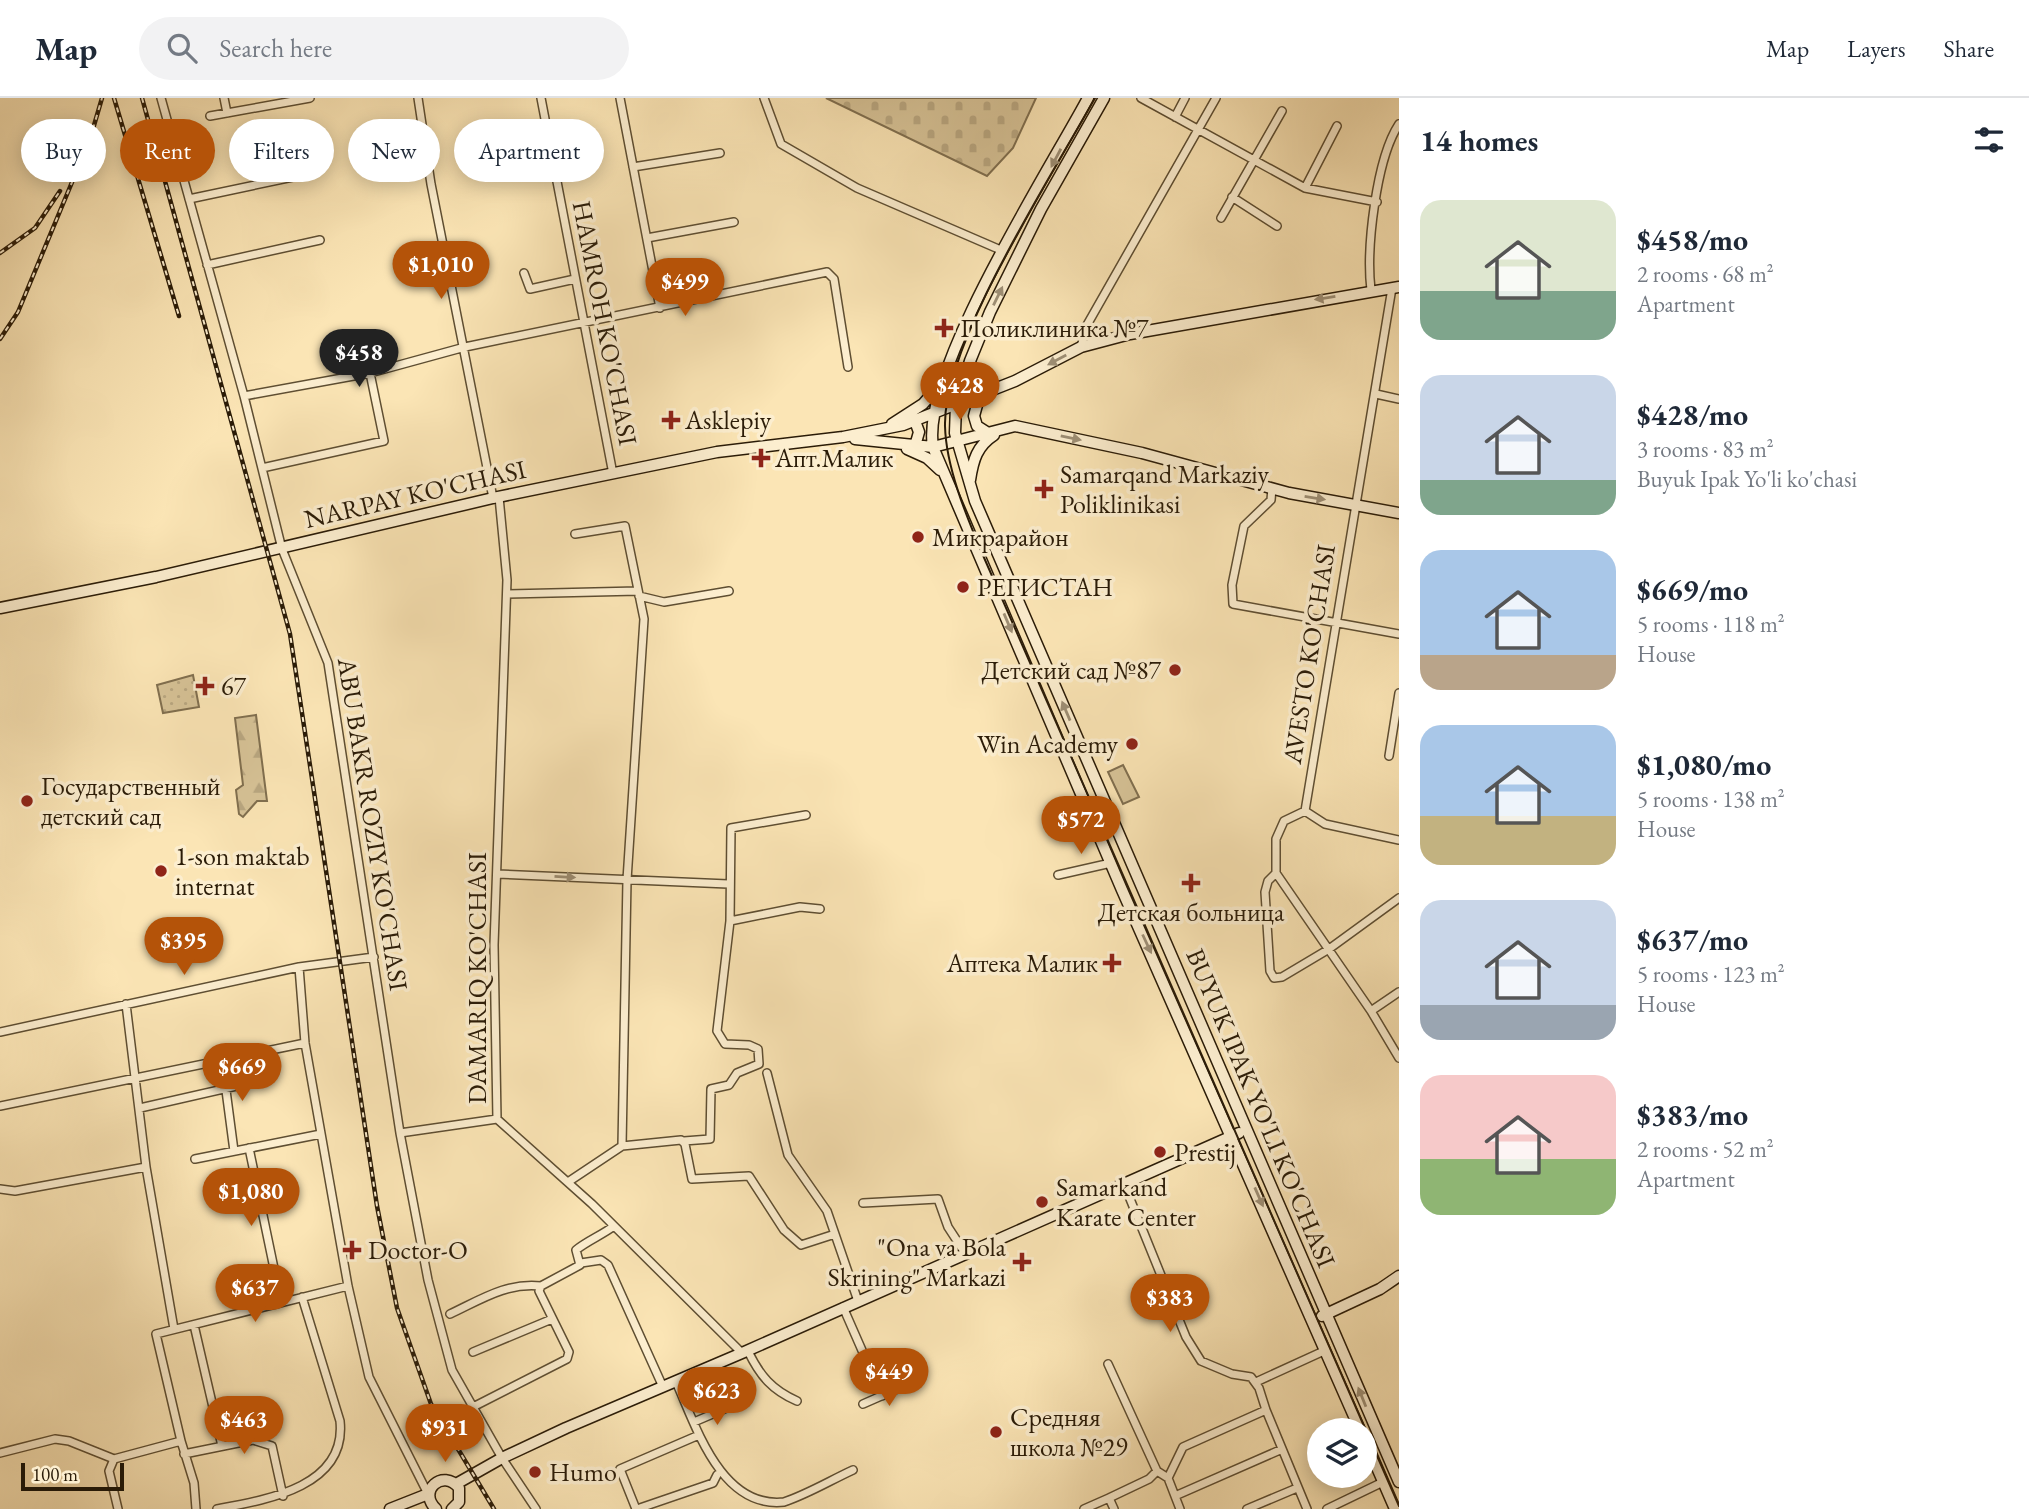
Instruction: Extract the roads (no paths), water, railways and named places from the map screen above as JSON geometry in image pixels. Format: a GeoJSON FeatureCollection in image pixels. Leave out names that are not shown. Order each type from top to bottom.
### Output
{"type":"FeatureCollection","features":[{"type":"Feature","properties":{"kind":"main road","name":"BUYUK IPAK YO'LI KO'CHASI"},"geometry":{"type":"LineString","coordinates":[[1088,98],[1003,251],[965,326],[932,415],[933,447],[1111,863],[1355,1418]]}},
{"type":"Feature","properties":{"kind":"main road","name":"BUYUK IPAK YO'LI KO'CHASI"},"geometry":{"type":"LineString","coordinates":[[1104,98],[1041,209],[990,312],[956,405],[956,440],[970,482],[1399,1482]]}},
{"type":"Feature","properties":{"kind":"main road","name":"NARPAY KO'CHASI"},"geometry":{"type":"LineString","coordinates":[[0,608],[717,452],[843,437],[878,430],[932,415],[1081,347],[1130,334],[1371,290],[1396,288]]}},
{"type":"Feature","properties":{"kind":"main road"},"geometry":{"type":"LineString","coordinates":[[970,361],[975,375],[985,385],[1002,385]]}},
{"type":"Feature","properties":{"kind":"main road"},"geometry":{"type":"LineString","coordinates":[[878,430],[923,404],[943,381]]}},
{"type":"Feature","properties":{"kind":"main road"},"geometry":{"type":"LineString","coordinates":[[980,394],[974,415],[977,426],[988,433]]}},
{"type":"Feature","properties":{"kind":"main road"},"geometry":{"type":"LineString","coordinates":[[915,421],[919,432],[915,446]]}},
{"type":"Feature","properties":{"kind":"main road","name":"NARPAY KO'CHASI"},"geometry":{"type":"LineString","coordinates":[[843,437],[933,447],[1015,426],[1142,453],[1272,488],[1399,513]]}},
{"type":"Feature","properties":{"kind":"main road"},"geometry":{"type":"LineString","coordinates":[[970,482],[976,453],[982,443],[1004,429]]}},
{"type":"Feature","properties":{"kind":"main road"},"geometry":{"type":"LineString","coordinates":[[888,443],[927,458],[944,473]]}},
{"type":"Feature","properties":{"kind":"main road"},"geometry":{"type":"LineString","coordinates":[[456,1484],[502,1458],[1246,1130]]}},
{"type":"Feature","properties":{"kind":"main road"},"geometry":{"type":"LineString","coordinates":[[1312,1320],[1380,1289],[1399,1276]]}},
{"type":"Feature","properties":{"kind":"main road"},"geometry":{"type":"LineString","coordinates":[[1377,1468],[1395,1509]]}},
{"type":"Feature","properties":{"kind":"main road"},"geometry":{"type":"LineString","coordinates":[[390,1509],[428,1494],[437,1481],[447,1479],[456,1484],[465,1509]]}},
{"type":"Feature","properties":{"kind":"main road"},"geometry":{"type":"LineString","coordinates":[[428,1494],[430,1503],[436,1509]]}},
{"type":"Feature","properties":{"kind":"main road"},"geometry":{"type":"LineString","coordinates":[[452,1509],[460,1497]]}},
{"type":"Feature","properties":{"kind":"street","name":"ABU BAKR ROZIY KO'CHASI"},"geometry":{"type":"LineString","coordinates":[[160,98],[244,396],[282,548],[328,663],[400,1133],[428,1280],[452,1370],[502,1458],[536,1509]]}},
{"type":"Feature","properties":{"kind":"street"},"geometry":{"type":"LineString","coordinates":[[224,98],[227,113]]}},
{"type":"Feature","properties":{"kind":"street"},"geometry":{"type":"LineString","coordinates":[[210,116],[310,98]]}},
{"type":"Feature","properties":{"kind":"street","name":"DAMARIQ KO'CHASI"},"geometry":{"type":"LineString","coordinates":[[418,98],[432,184],[496,498],[507,594],[494,1013],[497,1119],[568,1182],[745,1352],[760,1375],[775,1390],[797,1401]]}},
{"type":"Feature","properties":{"kind":"street","name":"HAMROH KO'CHASI"},"geometry":{"type":"LineString","coordinates":[[541,98],[613,474]]}},
{"type":"Feature","properties":{"kind":"street"},"geometry":{"type":"LineString","coordinates":[[620,98],[660,309]]}},
{"type":"Feature","properties":{"kind":"street"},"geometry":{"type":"LineString","coordinates":[[764,98],[781,144],[857,188],[1003,251]]}},
{"type":"Feature","properties":{"kind":"street"},"geometry":{"type":"LineString","coordinates":[[1141,98],[1252,162],[1305,188],[1377,202]]}},
{"type":"Feature","properties":{"kind":"street"},"geometry":{"type":"LineString","coordinates":[[1175,117],[1185,98]]}},
{"type":"Feature","properties":{"kind":"street"},"geometry":{"type":"LineString","coordinates":[[1081,347],[1087,325],[1216,98]]}},
{"type":"Feature","properties":{"kind":"street"},"geometry":{"type":"LineString","coordinates":[[1221,218],[1282,111]]}},
{"type":"Feature","properties":{"kind":"street"},"geometry":{"type":"LineString","coordinates":[[1371,290],[1368,265],[1377,202],[1389,139],[1399,124]]}},
{"type":"Feature","properties":{"kind":"street"},"geometry":{"type":"LineString","coordinates":[[1305,188],[1337,126]]}},
{"type":"Feature","properties":{"kind":"street"},"geometry":{"type":"LineString","coordinates":[[633,167],[720,153]]}},
{"type":"Feature","properties":{"kind":"street"},"geometry":{"type":"LineString","coordinates":[[189,199],[269,182]]}},
{"type":"Feature","properties":{"kind":"street"},"geometry":{"type":"LineString","coordinates":[[1232,197],[1277,226]]}},
{"type":"Feature","properties":{"kind":"street"},"geometry":{"type":"LineString","coordinates":[[647,238],[734,222]]}},
{"type":"Feature","properties":{"kind":"street"},"geometry":{"type":"LineString","coordinates":[[207,265],[320,240]]}},
{"type":"Feature","properties":{"kind":"street"},"geometry":{"type":"LineString","coordinates":[[244,396],[370,373],[465,347],[583,321],[660,309],[827,272],[834,279],[848,367]]}},
{"type":"Feature","properties":{"kind":"street"},"geometry":{"type":"LineString","coordinates":[[524,273],[530,289],[575,279]]}},
{"type":"Feature","properties":{"kind":"street","name":"AVESTO KO'CHASI"},"geometry":{"type":"LineString","coordinates":[[1305,811],[1354,504],[1396,288]]}},
{"type":"Feature","properties":{"kind":"street"},"geometry":{"type":"LineString","coordinates":[[262,468],[384,441],[370,373]]}},
{"type":"Feature","properties":{"kind":"street"},"geometry":{"type":"LineString","coordinates":[[1376,394],[1399,399]]}},
{"type":"Feature","properties":{"kind":"street"},"geometry":{"type":"LineString","coordinates":[[1272,488],[1271,499],[1244,526],[1232,584],[1233,604],[1399,634]]}},
{"type":"Feature","properties":{"kind":"street"},"geometry":{"type":"LineString","coordinates":[[575,534],[625,526],[644,619],[627,880],[622,1146]]}},
{"type":"Feature","properties":{"kind":"street"},"geometry":{"type":"LineString","coordinates":[[507,594],[639,594],[663,602],[729,591]]}},
{"type":"Feature","properties":{"kind":"street"},"geometry":{"type":"LineString","coordinates":[[1389,756],[1399,693]]}},
{"type":"Feature","properties":{"kind":"street"},"geometry":{"type":"LineString","coordinates":[[1399,840],[1325,824],[1305,811],[1284,821],[1276,839],[1276,873],[1371,1011],[1399,1058]]}},
{"type":"Feature","properties":{"kind":"street"},"geometry":{"type":"LineString","coordinates":[[568,1182],[622,1146],[710,1139],[711,1089],[729,1085],[737,1073],[760,1064],[758,1049],[749,1045],[725,1044],[717,1031],[730,921],[728,884],[732,828],[806,815]]}},
{"type":"Feature","properties":{"kind":"street"},"geometry":{"type":"LineString","coordinates":[[1058,875],[1111,863]]}},
{"type":"Feature","properties":{"kind":"street"},"geometry":{"type":"LineString","coordinates":[[1276,873],[1268,881],[1265,892],[1270,936],[1270,971],[1274,978],[1282,977],[1329,949],[1399,898]]}},
{"type":"Feature","properties":{"kind":"street"},"geometry":{"type":"LineString","coordinates":[[497,874],[728,884]]}},
{"type":"Feature","properties":{"kind":"street"},"geometry":{"type":"LineString","coordinates":[[730,921],[800,907],[820,909]]}},
{"type":"Feature","properties":{"kind":"street"},"geometry":{"type":"LineString","coordinates":[[0,1032],[299,967],[374,957]]}},
{"type":"Feature","properties":{"kind":"street"},"geometry":{"type":"LineString","coordinates":[[299,967],[305,1043],[348,1286],[369,1377],[428,1494]]}},
{"type":"Feature","properties":{"kind":"street"},"geometry":{"type":"LineString","coordinates":[[1371,1011],[1399,992]]}},
{"type":"Feature","properties":{"kind":"street"},"geometry":{"type":"LineString","coordinates":[[126,1004],[146,1167],[174,1329]]}},
{"type":"Feature","properties":{"kind":"street"},"geometry":{"type":"LineString","coordinates":[[0,1106],[305,1043]]}},
{"type":"Feature","properties":{"kind":"street"},"geometry":{"type":"LineString","coordinates":[[139,1108],[262,1080],[266,1070],[262,1052]]}},
{"type":"Feature","properties":{"kind":"street"},"geometry":{"type":"LineString","coordinates":[[222,1060],[234,1151]]}},
{"type":"Feature","properties":{"kind":"street"},"geometry":{"type":"LineString","coordinates":[[767,1073],[788,1155],[827,1211],[858,1301]]}},
{"type":"Feature","properties":{"kind":"street"},"geometry":{"type":"LineString","coordinates":[[400,1133],[497,1119]]}},
{"type":"Feature","properties":{"kind":"street"},"geometry":{"type":"LineString","coordinates":[[195,1159],[321,1133]]}},
{"type":"Feature","properties":{"kind":"street"},"geometry":{"type":"LineString","coordinates":[[684,1141],[692,1179],[749,1176],[784,1230],[802,1245],[835,1234]]}},
{"type":"Feature","properties":{"kind":"street"},"geometry":{"type":"LineString","coordinates":[[249,1148],[281,1303]]}},
{"type":"Feature","properties":{"kind":"street"},"geometry":{"type":"LineString","coordinates":[[0,1189],[15,1191],[146,1167]]}},
{"type":"Feature","properties":{"kind":"street"},"geometry":{"type":"LineString","coordinates":[[1124,1184],[1186,1337],[1202,1361],[1232,1374],[1251,1377],[1256,1382],[1280,1450],[1307,1509]]}},
{"type":"Feature","properties":{"kind":"street"},"geometry":{"type":"LineString","coordinates":[[863,1203],[938,1199],[948,1227],[965,1253]]}},
{"type":"Feature","properties":{"kind":"street"},"geometry":{"type":"LineString","coordinates":[[581,1263],[576,1250],[599,1238],[614,1226]]}},
{"type":"Feature","properties":{"kind":"street"},"geometry":{"type":"LineString","coordinates":[[450,1314],[502,1289],[525,1284],[541,1286],[581,1263],[601,1260],[608,1265],[663,1387]]}},
{"type":"Feature","properties":{"kind":"street"},"geometry":{"type":"LineString","coordinates":[[196,1509],[194,1483],[184,1454],[156,1334],[348,1286]]}},
{"type":"Feature","properties":{"kind":"street"},"geometry":{"type":"LineString","coordinates":[[473,1407],[567,1359],[569,1352],[539,1291],[541,1286]]}},
{"type":"Feature","properties":{"kind":"street"},"geometry":{"type":"LineString","coordinates":[[217,1509],[283,1496],[305,1484],[326,1466],[337,1451],[342,1438],[340,1421],[302,1297]]}},
{"type":"Feature","properties":{"kind":"street"},"geometry":{"type":"LineString","coordinates":[[843,1307],[882,1396]]}},
{"type":"Feature","properties":{"kind":"street"},"geometry":{"type":"LineString","coordinates":[[473,1352],[552,1319]]}},
{"type":"Feature","properties":{"kind":"street"},"geometry":{"type":"LineString","coordinates":[[194,1325],[222,1446]]}},
{"type":"Feature","properties":{"kind":"street"},"geometry":{"type":"LineString","coordinates":[[1256,1382],[1326,1350]]}},
{"type":"Feature","properties":{"kind":"street"},"geometry":{"type":"LineString","coordinates":[[1108,1364],[1157,1471],[1168,1478],[1180,1509]]}},
{"type":"Feature","properties":{"kind":"street"},"geometry":{"type":"LineString","coordinates":[[676,1382],[717,1475],[744,1500],[782,1503],[853,1470]]}},
{"type":"Feature","properties":{"kind":"street"},"geometry":{"type":"LineString","coordinates":[[863,1404],[904,1386]]}},
{"type":"Feature","properties":{"kind":"street"},"geometry":{"type":"LineString","coordinates":[[694,1422],[729,1407]]}},
{"type":"Feature","properties":{"kind":"street"},"geometry":{"type":"LineString","coordinates":[[1168,1478],[1183,1447],[1266,1410]]}},
{"type":"Feature","properties":{"kind":"street"},"geometry":{"type":"LineString","coordinates":[[699,1435],[620,1469],[637,1509],[693,1492],[713,1483],[717,1475]]}},
{"type":"Feature","properties":{"kind":"street"},"geometry":{"type":"LineString","coordinates":[[0,1453],[55,1439],[69,1440],[114,1459],[181,1441]]}},
{"type":"Feature","properties":{"kind":"street"},"geometry":{"type":"LineString","coordinates":[[184,1454],[253,1440],[272,1446],[283,1496]]}},
{"type":"Feature","properties":{"kind":"street"},"geometry":{"type":"LineString","coordinates":[[1175,1496],[1280,1450]]}},
{"type":"Feature","properties":{"kind":"street"},"geometry":{"type":"LineString","coordinates":[[114,1459],[109,1471],[118,1509]]}},
{"type":"Feature","properties":{"kind":"street"},"geometry":{"type":"LineString","coordinates":[[1084,1509],[1149,1479],[1157,1471]]}},
{"type":"Feature","properties":{"kind":"street"},"geometry":{"type":"LineString","coordinates":[[1326,1509],[1383,1482]]}},
{"type":"Feature","properties":{"kind":"street"},"geometry":{"type":"LineString","coordinates":[[1247,1509],[1297,1488]]}},
{"type":"Feature","properties":{"kind":"street"},"geometry":{"type":"LineString","coordinates":[[1109,1498],[1114,1509]]}},
{"type":"Feature","properties":{"kind":"tram line"},"geometry":{"type":"LineString","coordinates":[[1095,98],[1004,259],[962,350],[949,391],[945,426],[949,458],[982,553],[1399,1506]]}},
{"type":"Feature","properties":{"kind":"railway"},"geometry":{"type":"LineString","coordinates":[[0,339],[18,312],[90,139],[102,98]]}},
{"type":"Feature","properties":{"kind":"railway"},"geometry":{"type":"LineString","coordinates":[[114,98],[179,316]]}},
{"type":"Feature","properties":{"kind":"railway"},"geometry":{"type":"LineString","coordinates":[[142,98],[290,634],[377,1206],[397,1308],[431,1404],[494,1509]]}},
{"type":"Feature","properties":{"kind":"railway"},"geometry":{"type":"LineString","coordinates":[[0,253],[35,228],[60,191]]}},
{"type":"Feature","properties":{"kind":"place","name":"Поликлиника №7"},"geometry":{"type":"Point","coordinates":[944,328]}},
{"type":"Feature","properties":{"kind":"place","name":"Asklepiy"},"geometry":{"type":"Point","coordinates":[671,420]}},
{"type":"Feature","properties":{"kind":"place","name":"Апт.Малик"},"geometry":{"type":"Point","coordinates":[761,458]}},
{"type":"Feature","properties":{"kind":"place","name":"Samarqand Markaziy Poliklinikasi"},"geometry":{"type":"Point","coordinates":[1044,489]}},
{"type":"Feature","properties":{"kind":"place","name":"Микрарайон"},"geometry":{"type":"Point","coordinates":[918,537]}},
{"type":"Feature","properties":{"kind":"place","name":"РЕГИСТАН"},"geometry":{"type":"Point","coordinates":[963,587]}},
{"type":"Feature","properties":{"kind":"place","name":"Детский сад №87"},"geometry":{"type":"Point","coordinates":[1175,670]}},
{"type":"Feature","properties":{"kind":"place","name":"67"},"geometry":{"type":"Point","coordinates":[205,686]}},
{"type":"Feature","properties":{"kind":"place","name":"Win Academy"},"geometry":{"type":"Point","coordinates":[1132,744]}},
{"type":"Feature","properties":{"kind":"place","name":"Государственный детский сад"},"geometry":{"type":"Point","coordinates":[27,801]}},
{"type":"Feature","properties":{"kind":"place","name":"1-son maktab internat"},"geometry":{"type":"Point","coordinates":[161,871]}},
{"type":"Feature","properties":{"kind":"place","name":"Детская больница"},"geometry":{"type":"Point","coordinates":[1191,883]}},
{"type":"Feature","properties":{"kind":"place","name":"Аптека Малик"},"geometry":{"type":"Point","coordinates":[1112,963]}},
{"type":"Feature","properties":{"kind":"place","name":"Prestij"},"geometry":{"type":"Point","coordinates":[1160,1152]}},
{"type":"Feature","properties":{"kind":"place","name":"Samarkand Karate Center"},"geometry":{"type":"Point","coordinates":[1042,1202]}},
{"type":"Feature","properties":{"kind":"place","name":"Doctor-O"},"geometry":{"type":"Point","coordinates":[352,1250]}},
{"type":"Feature","properties":{"kind":"place","name":"\"Ona va Bola Skrining\" Markazi"},"geometry":{"type":"Point","coordinates":[1022,1262]}},
{"type":"Feature","properties":{"kind":"place","name":"Средняя школа №29"},"geometry":{"type":"Point","coordinates":[996,1432]}},
{"type":"Feature","properties":{"kind":"place","name":"Humo"},"geometry":{"type":"Point","coordinates":[535,1472]}}]}
